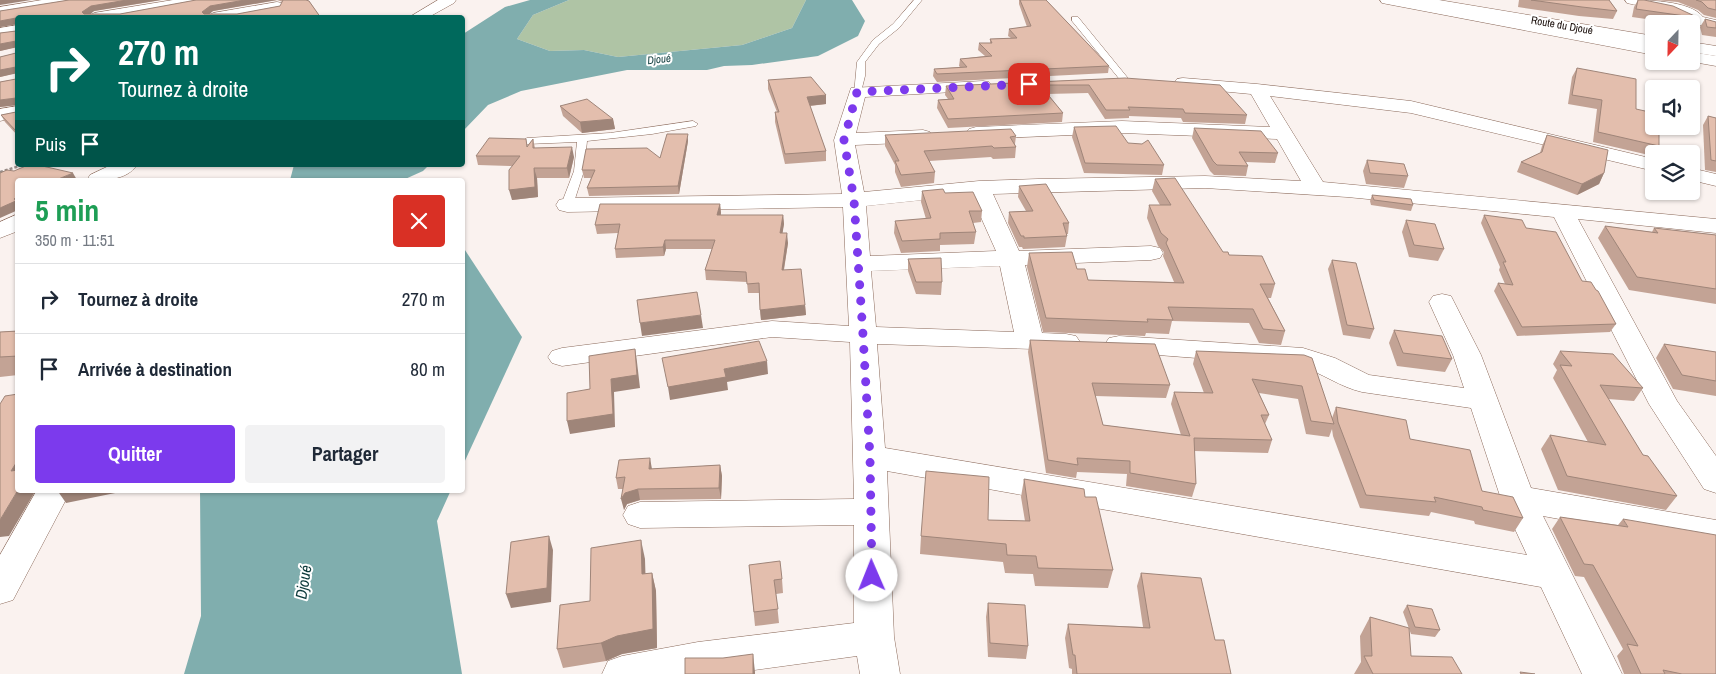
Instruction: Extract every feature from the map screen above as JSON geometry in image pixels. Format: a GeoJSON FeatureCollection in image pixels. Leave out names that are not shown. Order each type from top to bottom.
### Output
{"type":"FeatureCollection","features":[{"type":"Feature","properties":{"kind":"street"},"geometry":{"type":"LineString","coordinates":[[0,11],[69,0]]}},
{"type":"Feature","properties":{"kind":"street"},"geometry":{"type":"LineString","coordinates":[[116,15],[167,8],[198,0]]}},
{"type":"Feature","properties":{"kind":"street"},"geometry":{"type":"LineString","coordinates":[[421,15],[449,0]]}},
{"type":"Feature","properties":{"kind":"street"},"geometry":{"type":"LineString","coordinates":[[1387,0],[1645,48]]}},
{"type":"Feature","properties":{"kind":"street","name":"Route du Djoué"},"geometry":{"type":"LineString","coordinates":[[1413,0],[1470,8]]}},
{"type":"Feature","properties":{"kind":"street","name":"Route du Djoué"},"geometry":{"type":"LineString","coordinates":[[1431,0],[1645,38]]}},
{"type":"Feature","properties":{"kind":"street"},"geometry":{"type":"LineString","coordinates":[[1632,0],[1681,10],[1696,17],[1694,19],[1699,22],[1716,25]]}},
{"type":"Feature","properties":{"kind":"street"},"geometry":{"type":"LineString","coordinates":[[229,15],[277,6]]}},
{"type":"Feature","properties":{"kind":"street"},"geometry":{"type":"LineString","coordinates":[[0,33],[15,30]]}},
{"type":"Feature","properties":{"kind":"street"},"geometry":{"type":"LineString","coordinates":[[1700,48],[1716,51]]}},
{"type":"Feature","properties":{"kind":"street"},"geometry":{"type":"LineString","coordinates":[[1700,58],[1716,61]]}},
{"type":"Feature","properties":{"kind":"street"},"geometry":{"type":"LineString","coordinates":[[1104,80],[1133,80]]}},
{"type":"Feature","properties":{"kind":"street"},"geometry":{"type":"LineString","coordinates":[[1169,82],[1257,89],[1438,112],[1645,163]]}},
{"type":"Feature","properties":{"kind":"street"},"geometry":{"type":"LineString","coordinates":[[622,674],[698,660],[877,656],[870,457],[863,335],[854,200],[844,140],[857,92],[1005,85]]}},
{"type":"Feature","properties":{"kind":"street"},"geometry":{"type":"LineString","coordinates":[[1257,89],[1316,188]]}},
{"type":"Feature","properties":{"kind":"street"},"geometry":{"type":"LineString","coordinates":[[0,115],[15,112]]}},
{"type":"Feature","properties":{"kind":"street"},"geometry":{"type":"LineString","coordinates":[[844,140],[1122,127],[1284,133]]}},
{"type":"Feature","properties":{"kind":"street"},"geometry":{"type":"LineString","coordinates":[[102,178],[123,167]]}},
{"type":"Feature","properties":{"kind":"street"},"geometry":{"type":"LineString","coordinates":[[1700,176],[1716,180]]}},
{"type":"Feature","properties":{"kind":"street"},"geometry":{"type":"LineString","coordinates":[[568,205],[854,200],[979,188],[1205,182],[1316,188],[1716,226]]}},
{"type":"Feature","properties":{"kind":"street"},"geometry":{"type":"LineString","coordinates":[[979,188],[1011,259],[1030,340]]}},
{"type":"Feature","properties":{"kind":"street"},"geometry":{"type":"LineString","coordinates":[[1563,212],[1664,404],[1716,481]]}},
{"type":"Feature","properties":{"kind":"street"},"geometry":{"type":"LineString","coordinates":[[0,231],[15,224]]}},
{"type":"Feature","properties":{"kind":"street"},"geometry":{"type":"LineString","coordinates":[[857,264],[1151,253]]}},
{"type":"Feature","properties":{"kind":"street"},"geometry":{"type":"LineString","coordinates":[[1442,302],[1458,334],[1518,500],[1602,674]]}},
{"type":"Feature","properties":{"kind":"street"},"geometry":{"type":"LineString","coordinates":[[562,357],[772,329],[863,335],[1030,340],[1303,357],[1325,364],[1362,383],[1482,400]]}},
{"type":"Feature","properties":{"kind":"street"},"geometry":{"type":"LineString","coordinates":[[870,457],[1554,574]]}},
{"type":"Feature","properties":{"kind":"street"},"geometry":{"type":"LineString","coordinates":[[0,589],[52,493]]}},
{"type":"Feature","properties":{"kind":"street"},"geometry":{"type":"LineString","coordinates":[[1518,500],[1588,510],[1716,534]]}},
{"type":"Feature","properties":{"kind":"street"},"geometry":{"type":"LineString","coordinates":[[640,514],[871,512]]}},
{"type":"Feature","properties":{"kind":"lane"},"geometry":{"type":"LineString","coordinates":[[857,92],[861,76],[861,62],[876,42],[896,26],[918,0]]}},
{"type":"Feature","properties":{"kind":"lane"},"geometry":{"type":"LineString","coordinates":[[1075,19],[1133,80]]}},
{"type":"Feature","properties":{"kind":"lane"},"geometry":{"type":"LineString","coordinates":[[527,141],[582,140],[637,134],[693,124]]}},
{"type":"Feature","properties":{"kind":"lane"},"geometry":{"type":"LineString","coordinates":[[568,205],[579,170],[582,140]]}},
{"type":"Feature","properties":{"kind":"path"},"geometry":{"type":"LineString","coordinates":[[0,172],[16,167]]}},
{"type":"Feature","properties":{"kind":"green space"},"geometry":{"type":"Polygon","coordinates":[[[569,0],[806,0],[792,28],[742,45],[618,57],[584,50],[550,51],[517,39],[533,15],[569,0]]]}},
{"type":"Feature","properties":{"kind":"water","name":"Djoué"},"geometry":{"type":"Polygon","coordinates":[[[530,0],[569,0],[533,15],[517,39],[550,51],[584,50],[618,57],[742,45],[792,28],[806,0],[852,0],[865,21],[858,36],[818,56],[752,65],[724,66],[707,70],[627,70],[521,91],[488,105],[465,129],[465,33],[505,7],[530,0]]]}},
{"type":"Feature","properties":{"kind":"water"},"geometry":{"type":"Polygon","coordinates":[[[293,167],[427,167],[423,171],[407,178],[291,178],[293,167]]]}},
{"type":"Feature","properties":{"kind":"water"},"geometry":{"type":"Polygon","coordinates":[[[465,250],[522,337],[465,461],[465,250]]]}},
{"type":"Feature","properties":{"kind":"water","name":"Djoué"},"geometry":{"type":"Polygon","coordinates":[[[200,493],[450,493],[437,521],[462,674],[184,674],[201,616],[200,493]]]}},
{"type":"Feature","properties":{"kind":"building"},"geometry":{"type":"Polygon","coordinates":[[[69,0],[127,0],[91,6],[82,12],[84,14],[120,14],[196,0],[245,0],[210,6],[202,12],[204,14],[237,14],[280,6],[283,0],[306,0],[309,1],[319,15],[15,15],[15,18],[0,21],[0,11],[69,0]]]}},
{"type":"Feature","properties":{"kind":"building"},"geometry":{"type":"Polygon","coordinates":[[[1020,0],[1046,0],[1109,66],[937,74],[934,69],[967,67],[960,59],[992,56],[979,43],[992,43],[990,39],[1017,38],[1009,29],[1031,26],[1020,0]]]}},
{"type":"Feature","properties":{"kind":"building"},"geometry":{"type":"Polygon","coordinates":[[[1531,0],[1609,0],[1617,11],[1582,7],[1531,0]]]}},
{"type":"Feature","properties":{"kind":"building"},"geometry":{"type":"Polygon","coordinates":[[[1638,0],[1644,0],[1673,6],[1692,15],[1678,15],[1636,9],[1638,0]]]}},
{"type":"Feature","properties":{"kind":"building"},"geometry":{"type":"Polygon","coordinates":[[[1696,0],[1716,0],[1716,10],[1708,8],[1702,2],[1696,0]]]}},
{"type":"Feature","properties":{"kind":"building"},"geometry":{"type":"Polygon","coordinates":[[[1705,19],[1716,22],[1716,28],[1707,27],[1705,19]]]}},
{"type":"Feature","properties":{"kind":"building"},"geometry":{"type":"Polygon","coordinates":[[[15,31],[15,41],[0,44],[0,33],[15,31]]]}},
{"type":"Feature","properties":{"kind":"building"},"geometry":{"type":"Polygon","coordinates":[[[15,53],[15,67],[0,70],[0,57],[15,53]]]}},
{"type":"Feature","properties":{"kind":"building"},"geometry":{"type":"Polygon","coordinates":[[[1577,68],[1636,79],[1636,109],[1645,111],[1645,135],[1659,135],[1659,145],[1598,132],[1602,100],[1572,95],[1577,68]]]}},
{"type":"Feature","properties":{"kind":"building"},"geometry":{"type":"Polygon","coordinates":[[[811,77],[826,95],[807,97],[826,151],[785,154],[775,112],[779,112],[768,80],[811,77]]]}},
{"type":"Feature","properties":{"kind":"building"},"geometry":{"type":"Polygon","coordinates":[[[1125,78],[1220,85],[1247,115],[1185,113],[1183,109],[1128,107],[1130,110],[1106,110],[1089,85],[1040,85],[1063,113],[948,119],[938,100],[954,99],[946,86],[1125,78]]]}},
{"type":"Feature","properties":{"kind":"building"},"geometry":{"type":"Polygon","coordinates":[[[15,79],[15,98],[0,100],[0,82],[15,79]]]}},
{"type":"Feature","properties":{"kind":"building"},"geometry":{"type":"Polygon","coordinates":[[[587,99],[613,119],[580,122],[560,106],[587,99]]]}},
{"type":"Feature","properties":{"kind":"building"},"geometry":{"type":"Polygon","coordinates":[[[15,112],[15,130],[1,115],[15,112]]]}},
{"type":"Feature","properties":{"kind":"building"},"geometry":{"type":"Polygon","coordinates":[[[1708,116],[1716,118],[1716,161],[1711,160],[1708,116]]]}},
{"type":"Feature","properties":{"kind":"building"},"geometry":{"type":"Polygon","coordinates":[[[1116,126],[1128,143],[1142,144],[1148,140],[1164,165],[1085,163],[1074,127],[1116,126]]]}},
{"type":"Feature","properties":{"kind":"building"},"geometry":{"type":"Polygon","coordinates":[[[1194,128],[1261,131],[1278,153],[1239,152],[1248,166],[1217,165],[1194,128]]]}},
{"type":"Feature","properties":{"kind":"building"},"geometry":{"type":"Polygon","coordinates":[[[1011,129],[1016,136],[1010,137],[1016,147],[994,148],[992,146],[924,151],[935,172],[901,175],[895,161],[899,161],[885,135],[1011,129]]]}},
{"type":"Feature","properties":{"kind":"building"},"geometry":{"type":"Polygon","coordinates":[[[667,134],[688,134],[678,186],[587,188],[595,170],[582,170],[586,149],[647,148],[660,158],[667,134]]]}},
{"type":"Feature","properties":{"kind":"building"},"geometry":{"type":"Polygon","coordinates":[[[1547,135],[1608,150],[1604,173],[1582,184],[1521,162],[1542,152],[1547,135]]]}},
{"type":"Feature","properties":{"kind":"building"},"geometry":{"type":"Polygon","coordinates":[[[489,138],[526,139],[527,147],[533,139],[533,148],[572,147],[567,168],[534,168],[535,187],[509,190],[509,170],[520,156],[476,156],[489,138]]]}},
{"type":"Feature","properties":{"kind":"building"},"geometry":{"type":"Polygon","coordinates":[[[1367,160],[1404,164],[1408,176],[1370,173],[1367,160]]]}},
{"type":"Feature","properties":{"kind":"building"},"geometry":{"type":"Polygon","coordinates":[[[23,167],[47,167],[73,173],[61,178],[15,178],[15,201],[0,208],[0,173],[7,170],[14,171],[23,167]]]}},
{"type":"Feature","properties":{"kind":"building"},"geometry":{"type":"Polygon","coordinates":[[[1175,178],[1223,252],[1228,252],[1229,255],[1262,256],[1275,284],[1260,284],[1285,331],[1263,329],[1253,309],[1168,307],[1173,320],[1147,319],[1148,322],[1046,318],[1029,253],[1072,252],[1077,269],[1085,269],[1088,280],[1184,283],[1166,243],[1168,239],[1161,233],[1149,205],[1171,205],[1155,179],[1175,178]]]}},
{"type":"Feature","properties":{"kind":"building"},"geometry":{"type":"Polygon","coordinates":[[[1046,184],[1069,223],[1063,223],[1067,236],[1024,238],[1024,236],[1021,236],[1009,212],[1033,211],[1019,186],[1046,184]]]}},
{"type":"Feature","properties":{"kind":"building"},"geometry":{"type":"Polygon","coordinates":[[[943,189],[945,193],[973,192],[982,211],[969,211],[976,232],[940,233],[940,239],[902,241],[895,221],[931,218],[922,191],[943,189]]]}},
{"type":"Feature","properties":{"kind":"building"},"geometry":{"type":"Polygon","coordinates":[[[1372,195],[1411,199],[1413,205],[1374,200],[1372,195]]]}},
{"type":"Feature","properties":{"kind":"building"},"geometry":{"type":"Polygon","coordinates":[[[600,204],[720,204],[717,215],[783,215],[780,233],[787,233],[782,270],[801,269],[805,305],[760,310],[759,283],[747,284],[746,272],[705,270],[715,240],[665,240],[663,247],[615,249],[620,224],[595,225],[600,204]]]}},
{"type":"Feature","properties":{"kind":"building"},"geometry":{"type":"Polygon","coordinates":[[[1484,215],[1522,220],[1526,228],[1556,232],[1582,281],[1591,282],[1616,324],[1522,327],[1498,283],[1513,285],[1503,262],[1506,262],[1484,215]]]}},
{"type":"Feature","properties":{"kind":"building"},"geometry":{"type":"Polygon","coordinates":[[[1406,220],[1435,224],[1444,249],[1414,245],[1406,220]]]}},
{"type":"Feature","properties":{"kind":"building"},"geometry":{"type":"Polygon","coordinates":[[[1605,226],[1658,233],[1654,228],[1716,235],[1716,289],[1637,277],[1605,226]]]}},
{"type":"Feature","properties":{"kind":"building"},"geometry":{"type":"Polygon","coordinates":[[[941,258],[942,282],[916,282],[908,259],[941,258]]]}},
{"type":"Feature","properties":{"kind":"building"},"geometry":{"type":"Polygon","coordinates":[[[1332,260],[1356,263],[1374,329],[1347,325],[1332,260]]]}},
{"type":"Feature","properties":{"kind":"building"},"geometry":{"type":"Polygon","coordinates":[[[697,292],[701,315],[640,323],[637,300],[697,292]]]}},
{"type":"Feature","properties":{"kind":"building"},"geometry":{"type":"Polygon","coordinates":[[[1394,330],[1442,336],[1452,359],[1403,353],[1394,330]]]}},
{"type":"Feature","properties":{"kind":"building"},"geometry":{"type":"Polygon","coordinates":[[[15,331],[15,356],[0,357],[0,332],[15,331]]]}},
{"type":"Feature","properties":{"kind":"building"},"geometry":{"type":"Polygon","coordinates":[[[1030,340],[1155,344],[1170,385],[1092,383],[1103,425],[1190,436],[1174,392],[1213,393],[1196,351],[1304,355],[1312,358],[1334,424],[1311,421],[1302,386],[1252,379],[1269,415],[1261,415],[1272,440],[1194,438],[1196,484],[1130,473],[1130,461],[1077,458],[1078,465],[1048,460],[1030,340]]]}},
{"type":"Feature","properties":{"kind":"building"},"geometry":{"type":"Polygon","coordinates":[[[759,341],[767,361],[724,369],[726,377],[668,387],[662,358],[759,341]]]}},
{"type":"Feature","properties":{"kind":"building"},"geometry":{"type":"Polygon","coordinates":[[[1664,344],[1716,352],[1716,381],[1682,375],[1664,344]]]}},
{"type":"Feature","properties":{"kind":"building"},"geometry":{"type":"Polygon","coordinates":[[[635,349],[637,375],[611,379],[613,414],[567,421],[567,393],[590,389],[589,356],[635,349]]]}},
{"type":"Feature","properties":{"kind":"building"},"geometry":{"type":"Polygon","coordinates":[[[1560,351],[1613,354],[1643,388],[1600,385],[1643,455],[1648,456],[1677,496],[1567,476],[1550,435],[1606,445],[1560,365],[1572,366],[1560,351]]]}},
{"type":"Feature","properties":{"kind":"building"},"geometry":{"type":"Polygon","coordinates":[[[15,394],[15,465],[11,471],[15,470],[16,493],[0,520],[0,404],[5,396],[15,394]]]}},
{"type":"Feature","properties":{"kind":"building"},"geometry":{"type":"Polygon","coordinates":[[[1336,407],[1406,420],[1410,439],[1470,450],[1482,491],[1513,497],[1523,518],[1434,497],[1436,502],[1366,495],[1338,422],[1336,407]]]}},
{"type":"Feature","properties":{"kind":"building"},"geometry":{"type":"Polygon","coordinates":[[[650,458],[649,469],[720,465],[719,488],[638,489],[625,493],[621,499],[625,477],[616,478],[619,460],[650,458]]]}},
{"type":"Feature","properties":{"kind":"building"},"geometry":{"type":"Polygon","coordinates":[[[926,471],[989,477],[988,520],[1030,521],[1024,479],[1084,489],[1085,497],[1096,497],[1113,570],[1038,568],[1036,556],[1007,555],[1006,544],[921,536],[926,471]]]}},
{"type":"Feature","properties":{"kind":"building"},"geometry":{"type":"Polygon","coordinates":[[[1560,517],[1628,527],[1623,519],[1716,535],[1716,674],[1682,674],[1663,670],[1665,674],[1641,674],[1627,644],[1638,646],[1593,565],[1584,564],[1560,517]]]}},
{"type":"Feature","properties":{"kind":"building"},"geometry":{"type":"Polygon","coordinates":[[[549,536],[547,588],[506,594],[511,542],[549,536]]]}},
{"type":"Feature","properties":{"kind":"building"},"geometry":{"type":"Polygon","coordinates":[[[641,540],[642,574],[652,573],[653,629],[617,636],[601,643],[557,649],[560,605],[590,601],[591,548],[641,540]]]}},
{"type":"Feature","properties":{"kind":"building"},"geometry":{"type":"Polygon","coordinates":[[[780,561],[782,579],[774,580],[778,609],[754,612],[749,565],[780,561]]]}},
{"type":"Feature","properties":{"kind":"building"},"geometry":{"type":"Polygon","coordinates":[[[1141,573],[1201,578],[1215,640],[1224,640],[1231,674],[1077,674],[1068,624],[1150,628],[1141,573]]]}},
{"type":"Feature","properties":{"kind":"building"},"geometry":{"type":"Polygon","coordinates":[[[988,603],[1025,605],[1028,646],[990,643],[988,603]]]}},
{"type":"Feature","properties":{"kind":"building"},"geometry":{"type":"Polygon","coordinates":[[[1407,605],[1432,609],[1440,630],[1415,627],[1407,605]]]}},
{"type":"Feature","properties":{"kind":"building"},"geometry":{"type":"Polygon","coordinates":[[[1370,617],[1409,628],[1411,656],[1452,657],[1462,674],[1373,674],[1364,656],[1372,656],[1370,617]]]}},
{"type":"Feature","properties":{"kind":"building"},"geometry":{"type":"Polygon","coordinates":[[[753,654],[753,674],[685,674],[685,658],[723,658],[753,654]]]}},
{"type":"Feature","properties":{"kind":"route"},"geometry":{"type":"LineString","coordinates":[[872,576],[870,457],[863,335],[854,200],[844,140],[857,92],[1029,84]]}}]}
